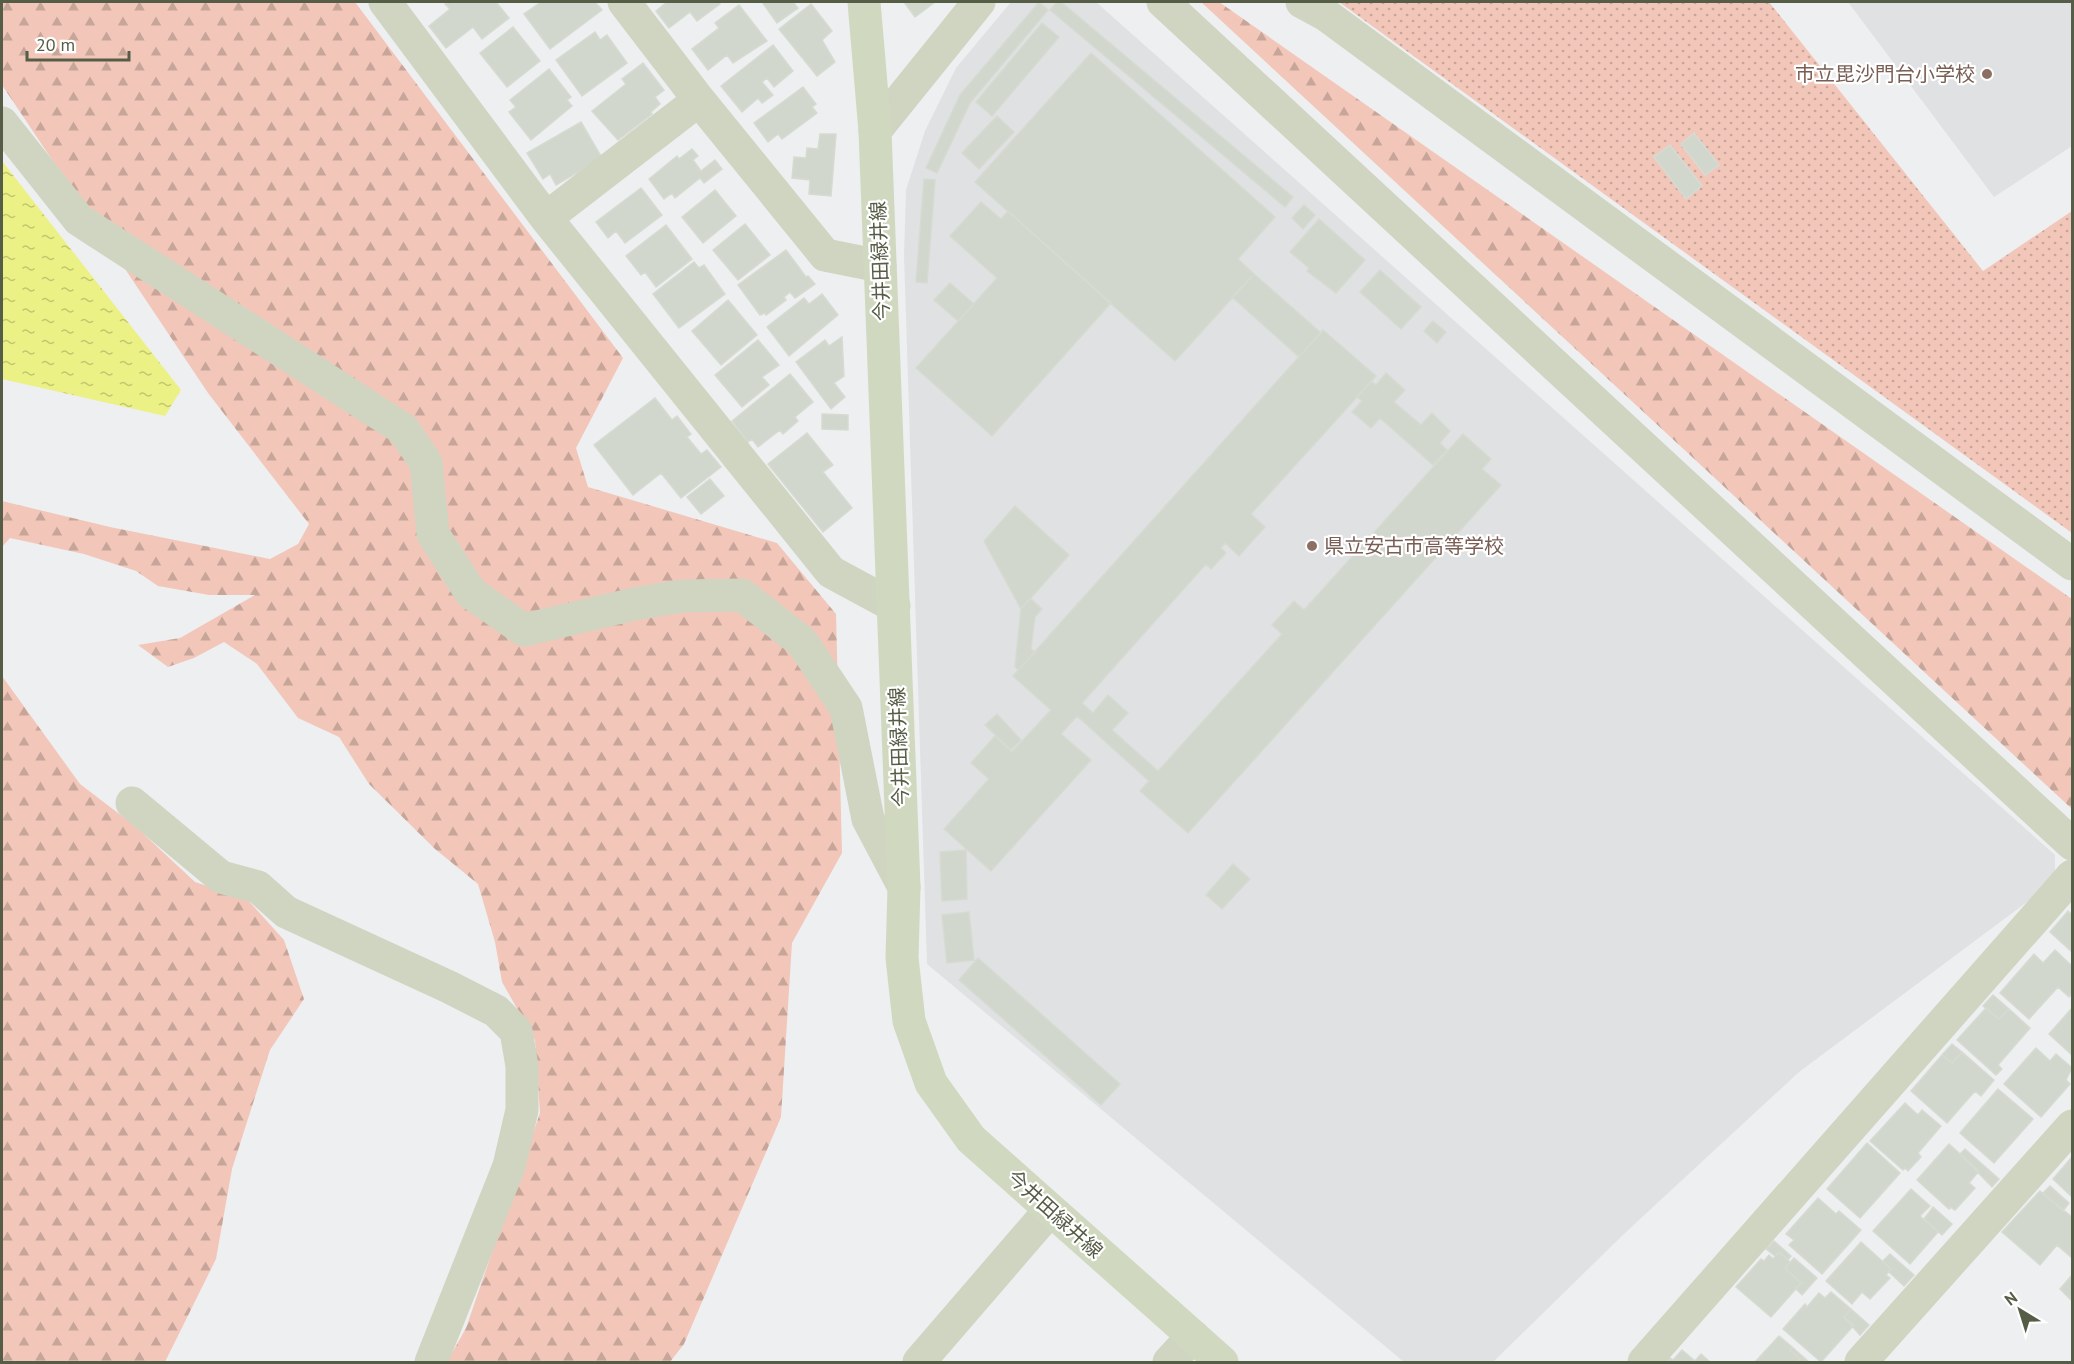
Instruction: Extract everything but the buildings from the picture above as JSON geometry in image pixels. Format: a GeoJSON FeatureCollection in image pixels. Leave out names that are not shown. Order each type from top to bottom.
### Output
{"type":"FeatureCollection","features":[{"type":"Feature","properties":{"kind":"main road","name":"今井田緑井線"},"geometry":{"type":"LineString","coordinates":[[864,2],[875,131],[904,887],[902,958],[909,1021],[931,1083],[971,1139],[1222,1362]]}},
{"type":"Feature","properties":{"kind":"street"},"geometry":{"type":"LineString","coordinates":[[385,2],[546,218],[831,572],[894,606]]}},
{"type":"Feature","properties":{"kind":"street"},"geometry":{"type":"LineString","coordinates":[[624,2],[699,100],[825,255],[880,266]]}},
{"type":"Feature","properties":{"kind":"street"},"geometry":{"type":"LineString","coordinates":[[875,131],[979,2]]}},
{"type":"Feature","properties":{"kind":"street"},"geometry":{"type":"LineString","coordinates":[[1164,2],[2073,844]]}},
{"type":"Feature","properties":{"kind":"street"},"geometry":{"type":"LineString","coordinates":[[1302,2],[1326,15],[2073,564]]}},
{"type":"Feature","properties":{"kind":"street"},"geometry":{"type":"LineString","coordinates":[[546,218],[699,100]]}},
{"type":"Feature","properties":{"kind":"street"},"geometry":{"type":"LineString","coordinates":[[2,123],[79,220],[404,429],[426,464],[434,534],[471,593],[524,630],[634,604],[682,596],[742,595],[802,642],[846,708],[868,819],[904,887]]}},
{"type":"Feature","properties":{"kind":"street"},"geometry":{"type":"LineString","coordinates":[[132,803],[221,877],[258,887],[286,912],[496,1011],[516,1031],[522,1066],[522,1110],[509,1166],[431,1362]]}},
{"type":"Feature","properties":{"kind":"street"},"geometry":{"type":"LineString","coordinates":[[1644,1362],[2073,876]]}},
{"type":"Feature","properties":{"kind":"street"},"geometry":{"type":"LineString","coordinates":[[1861,1362],[2073,1126]]}},
{"type":"Feature","properties":{"kind":"street"},"geometry":{"type":"LineString","coordinates":[[919,1362],[1050,1210]]}},
{"type":"Feature","properties":{"kind":"street"},"geometry":{"type":"LineString","coordinates":[[1169,1362],[1193,1336]]}},
{"type":"Feature","properties":{"kind":"shaded area","name":"県立安古市高等学校"},"geometry":{"type":"Polygon","coordinates":[[[1011,2],[1096,2],[2055,855],[2055,873],[2031,899],[1799,1072],[1626,1232],[1493,1362],[1404,1362],[927,964],[904,256],[906,190],[925,131],[956,68],[1011,2]]]}},
{"type":"Feature","properties":{"kind":"shaded area","name":"市立毘沙門台小学校"},"geometry":{"type":"Polygon","coordinates":[[[1848,2],[2072,2],[2072,146],[1994,197],[1848,2]]]}},
{"type":"Feature","properties":{"kind":"green space"},"geometry":{"type":"Polygon","coordinates":[[[2,2],[355,2],[623,358],[576,448],[588,487],[777,543],[836,614],[842,853],[792,943],[781,1117],[684,1344],[670,1362],[447,1362],[466,1328],[540,1113],[535,1040],[502,982],[495,942],[478,884],[435,849],[369,784],[339,737],[298,718],[257,664],[224,642],[194,658],[168,667],[138,645],[180,638],[255,595],[209,595],[158,586],[136,571],[84,554],[10,538],[2,547],[2,501],[110,527],[270,559],[298,544],[309,524],[208,393],[2,85],[2,2]]]}},
{"type":"Feature","properties":{"kind":"green space"},"geometry":{"type":"Polygon","coordinates":[[[1201,2],[1219,2],[2072,599],[2072,809],[1201,2]]]}},
{"type":"Feature","properties":{"kind":"green space"},"geometry":{"type":"Polygon","coordinates":[[[1339,2],[1769,2],[1983,271],[2072,211],[2072,533],[1339,2]]]}},
{"type":"Feature","properties":{"kind":"green space"},"geometry":{"type":"Polygon","coordinates":[[[2,676],[80,784],[135,826],[195,882],[247,899],[284,940],[304,999],[270,1050],[232,1169],[216,1259],[165,1362],[2,1362],[2,676]]]}},
{"type":"Feature","properties":{"kind":"water"},"geometry":{"type":"Polygon","coordinates":[[[2,161],[181,390],[165,416],[2,379],[2,161]]]}},
{"type":"Feature","properties":{"kind":"place","name":"市立毘沙門台小学校"},"geometry":{"type":"Point","coordinates":[1987,74]}},
{"type":"Feature","properties":{"kind":"place","name":"県立安古市高等学校"},"geometry":{"type":"Point","coordinates":[1312,546]}}]}
